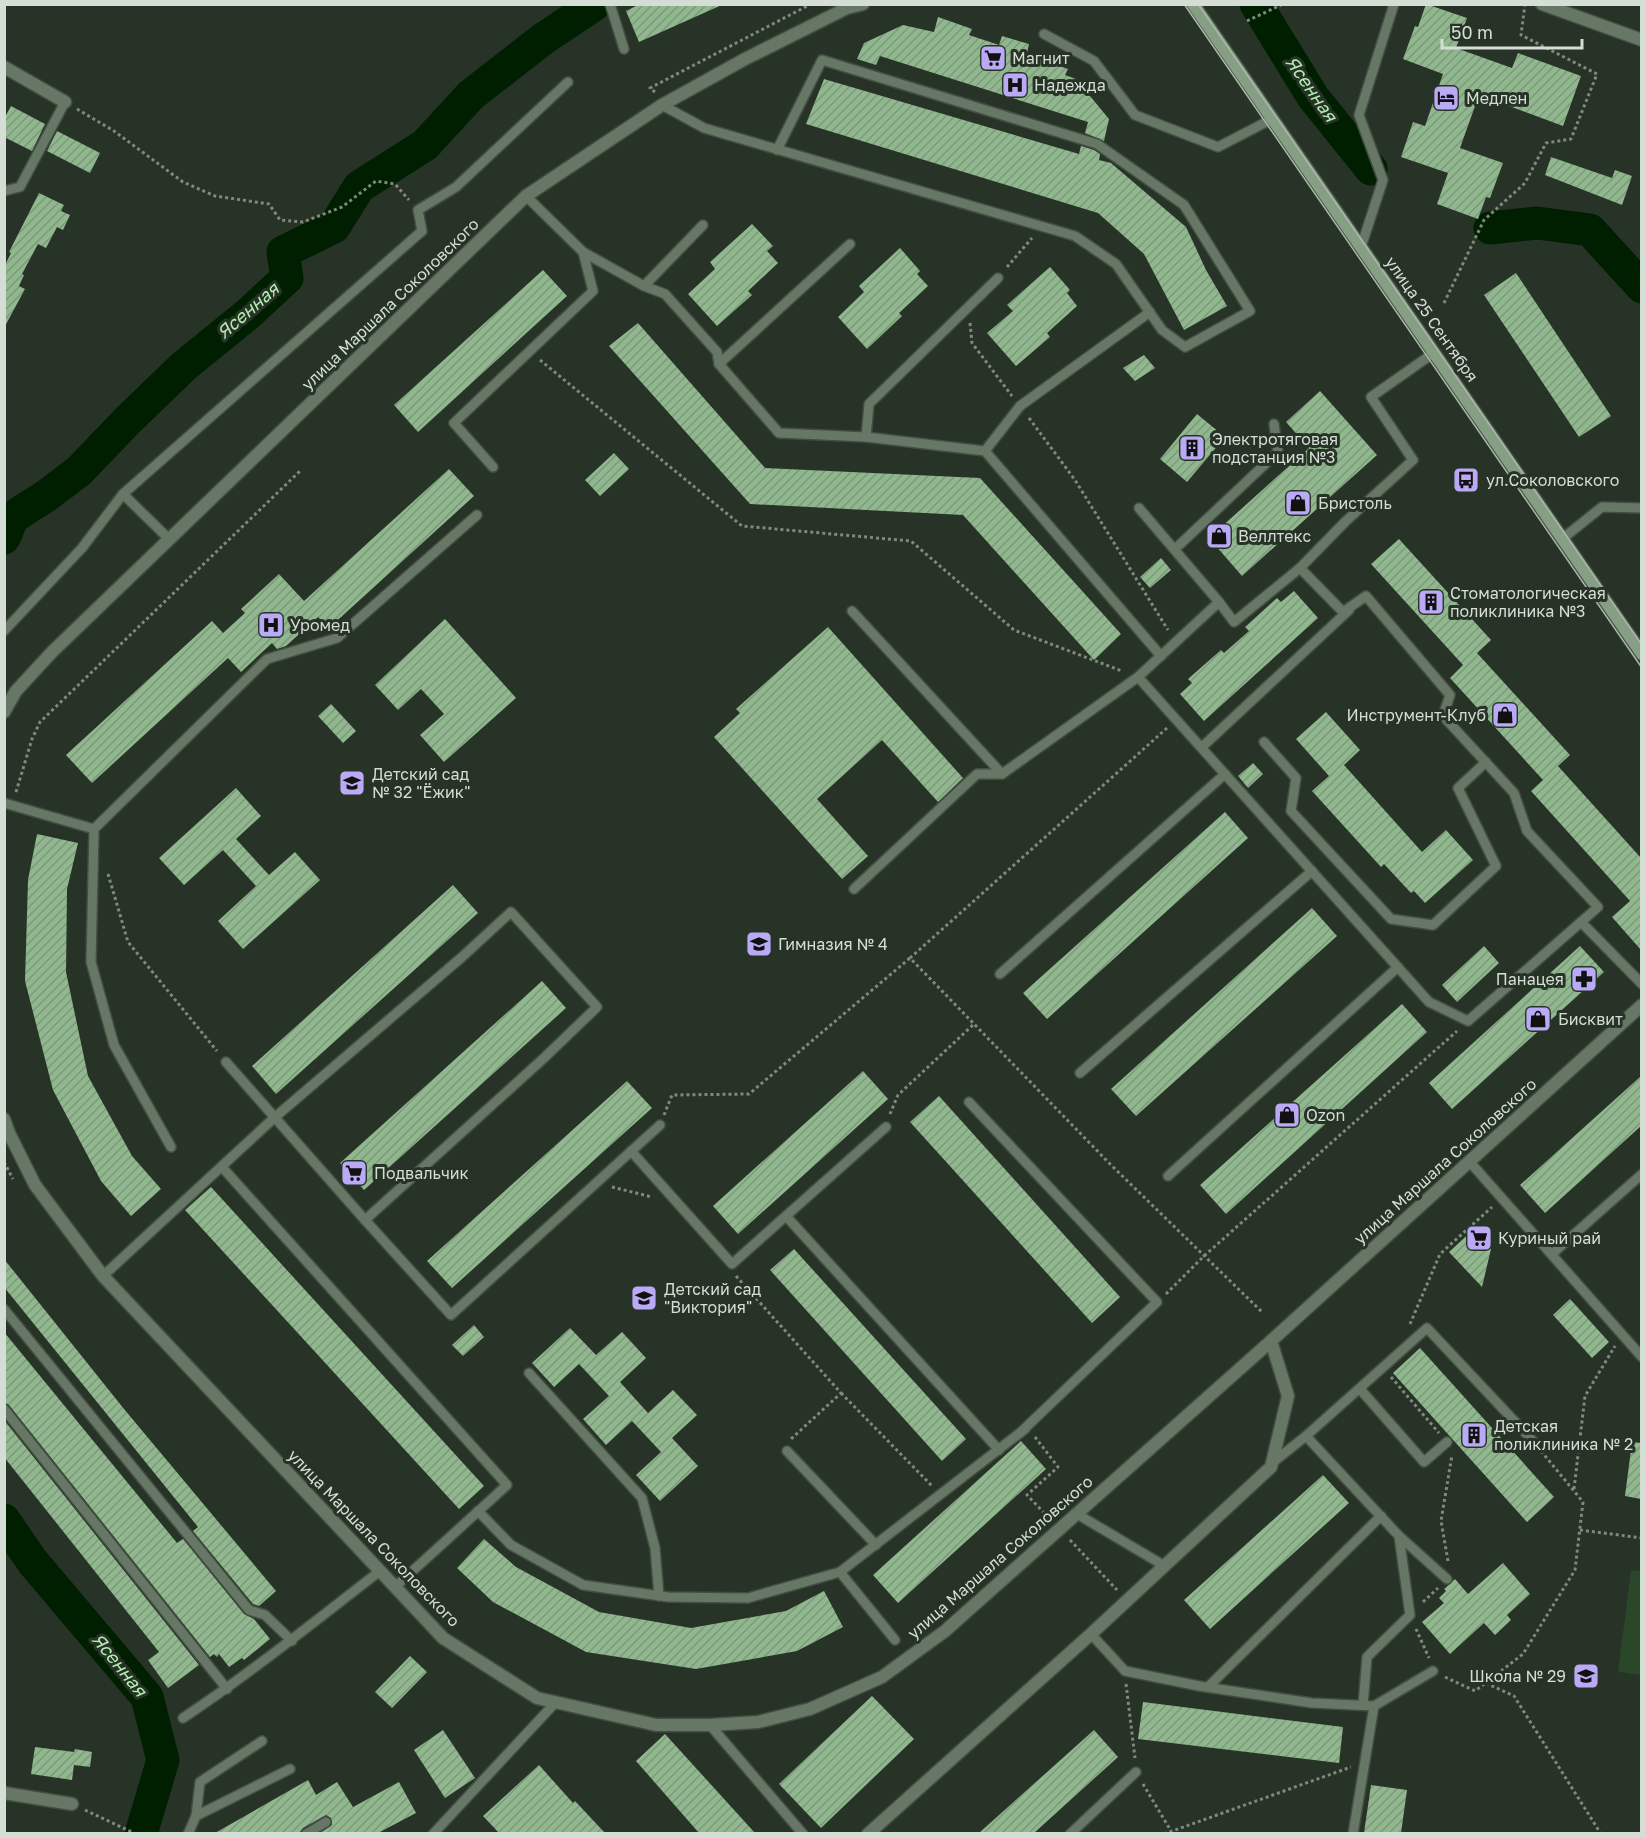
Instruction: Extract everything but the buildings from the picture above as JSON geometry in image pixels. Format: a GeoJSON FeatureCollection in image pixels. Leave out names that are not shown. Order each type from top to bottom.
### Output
{"type":"FeatureCollection","features":[{"type":"Feature","properties":{"kind":"main road","name":"улица 25 Сентября"},"geometry":{"type":"LineString","coordinates":[[1193,4],[1641,654]]}},
{"type":"Feature","properties":{"kind":"street","name":"улица Маршала Соколовского"},"geometry":{"type":"LineString","coordinates":[[4,712],[16,691],[52,652],[526,195],[662,105],[775,44],[847,8],[863,4]]}},
{"type":"Feature","properties":{"kind":"street"},"geometry":{"type":"LineString","coordinates":[[1542,4],[1641,40]]}},
{"type":"Feature","properties":{"kind":"street"},"geometry":{"type":"LineString","coordinates":[[4,67],[65,102]]}},
{"type":"Feature","properties":{"kind":"street","name":"улица Маршала Соколовского"},"geometry":{"type":"LineString","coordinates":[[4,1119],[35,1185],[103,1276],[443,1638],[537,1698],[555,1703],[656,1725],[758,1722],[810,1709],[882,1677],[945,1631],[1271,1341],[1641,1005]]}},
{"type":"Feature","properties":{"kind":"street"},"geometry":{"type":"LineString","coordinates":[[868,1833],[1091,1634],[1271,1467],[1288,1396],[1271,1341]]}},
{"type":"Feature","properties":{"kind":"street"},"geometry":{"type":"LineString","coordinates":[[4,1793],[72,1804]]}},
{"type":"Feature","properties":{"kind":"lane"},"geometry":{"type":"LineString","coordinates":[[610,4],[624,49]]}},
{"type":"Feature","properties":{"kind":"lane"},"geometry":{"type":"LineString","coordinates":[[1362,247],[1383,180],[1359,116],[1394,4]]}},
{"type":"Feature","properties":{"kind":"lane"},"geometry":{"type":"LineString","coordinates":[[1044,34],[1094,61],[1135,115],[1218,147],[1272,119]]}},
{"type":"Feature","properties":{"kind":"lane"},"geometry":{"type":"LineString","coordinates":[[662,105],[704,128],[777,150],[1075,236],[1116,264],[1162,330],[1185,347],[1250,311],[1184,205],[1097,144],[822,60],[777,150]]}},
{"type":"Feature","properties":{"kind":"lane"},"geometry":{"type":"LineString","coordinates":[[4,631],[82,548],[123,494],[422,231],[418,210],[456,187],[568,82]]}},
{"type":"Feature","properties":{"kind":"lane"},"geometry":{"type":"LineString","coordinates":[[4,191],[20,187],[65,102]]}},
{"type":"Feature","properties":{"kind":"lane"},"geometry":{"type":"LineString","coordinates":[[526,195],[583,252],[644,286],[665,294],[717,352],[719,364],[778,433],[866,437],[985,451],[1161,656]]}},
{"type":"Feature","properties":{"kind":"lane"},"geometry":{"type":"LineString","coordinates":[[644,286],[703,225]]}},
{"type":"Feature","properties":{"kind":"lane"},"geometry":{"type":"LineString","coordinates":[[719,364],[850,244]]}},
{"type":"Feature","properties":{"kind":"lane"},"geometry":{"type":"LineString","coordinates":[[493,467],[454,423],[593,291],[583,252]]}},
{"type":"Feature","properties":{"kind":"lane"},"geometry":{"type":"LineString","coordinates":[[866,437],[869,404],[998,278]]}},
{"type":"Feature","properties":{"kind":"lane"},"geometry":{"type":"LineString","coordinates":[[985,451],[1020,406],[1150,312]]}},
{"type":"Feature","properties":{"kind":"lane"},"geometry":{"type":"LineString","coordinates":[[1138,508],[1220,602],[1234,622],[1300,568],[1346,521],[1413,460],[1371,397],[1435,352]]}},
{"type":"Feature","properties":{"kind":"lane"},"geometry":{"type":"LineString","coordinates":[[1174,549],[1278,452],[1274,424]]}},
{"type":"Feature","properties":{"kind":"lane"},"geometry":{"type":"LineString","coordinates":[[123,494],[169,539]]}},
{"type":"Feature","properties":{"kind":"lane"},"geometry":{"type":"LineString","coordinates":[[1562,539],[1602,507],[1641,508]]}},
{"type":"Feature","properties":{"kind":"lane"},"geometry":{"type":"LineString","coordinates":[[171,1147],[114,1045],[91,962],[94,829],[267,659],[337,638],[477,515]]}},
{"type":"Feature","properties":{"kind":"lane"},"geometry":{"type":"LineString","coordinates":[[1138,677],[1429,1002],[1468,1021],[1598,907],[1527,831],[1514,793],[1443,716],[1450,695],[1366,596],[1343,612],[1300,568]]}},
{"type":"Feature","properties":{"kind":"lane"},"geometry":{"type":"LineString","coordinates":[[1202,747],[1359,601]]}},
{"type":"Feature","properties":{"kind":"lane"},"geometry":{"type":"LineString","coordinates":[[854,889],[977,774],[1002,774],[1138,677],[1220,602]]}},
{"type":"Feature","properties":{"kind":"lane"},"geometry":{"type":"LineString","coordinates":[[852,611],[1002,774]]}},
{"type":"Feature","properties":{"kind":"lane"},"geometry":{"type":"LineString","coordinates":[[1264,742],[1296,778],[1291,811],[1391,919],[1433,926],[1496,866],[1458,788],[1486,762]]}},
{"type":"Feature","properties":{"kind":"lane"},"geometry":{"type":"LineString","coordinates":[[1000,974],[1225,774]]}},
{"type":"Feature","properties":{"kind":"lane"},"geometry":{"type":"LineString","coordinates":[[8,804],[94,829]]}},
{"type":"Feature","properties":{"kind":"lane"},"geometry":{"type":"LineString","coordinates":[[1080,1073],[1312,871]]}},
{"type":"Feature","properties":{"kind":"lane"},"geometry":{"type":"LineString","coordinates":[[103,1276],[274,1118],[462,957],[511,912],[597,1007],[365,1220]]}},
{"type":"Feature","properties":{"kind":"lane"},"geometry":{"type":"LineString","coordinates":[[1581,922],[1641,984]]}},
{"type":"Feature","properties":{"kind":"lane"},"geometry":{"type":"LineString","coordinates":[[1168,1176],[1398,967]]}},
{"type":"Feature","properties":{"kind":"lane"},"geometry":{"type":"LineString","coordinates":[[226,1062],[451,1315],[660,1125]]}},
{"type":"Feature","properties":{"kind":"lane"},"geometry":{"type":"LineString","coordinates":[[478,1511],[511,1545],[583,1586],[659,1596],[748,1598],[840,1572],[1024,1430],[1157,1302],[969,1102]]}},
{"type":"Feature","properties":{"kind":"lane"},"geometry":{"type":"LineString","coordinates":[[631,1151],[732,1264],[886,1127]]}},
{"type":"Feature","properties":{"kind":"lane"},"geometry":{"type":"LineString","coordinates":[[1469,1161],[1641,1357]]}},
{"type":"Feature","properties":{"kind":"lane"},"geometry":{"type":"LineString","coordinates":[[222,1167],[507,1485],[395,1587]]}},
{"type":"Feature","properties":{"kind":"lane"},"geometry":{"type":"LineString","coordinates":[[1552,1254],[1641,1174]]}},
{"type":"Feature","properties":{"kind":"lane"},"geometry":{"type":"LineString","coordinates":[[786,1216],[999,1450]]}},
{"type":"Feature","properties":{"kind":"lane"},"geometry":{"type":"LineString","coordinates":[[4,1309],[249,1610],[265,1615],[292,1641]]}},
{"type":"Feature","properties":{"kind":"lane"},"geometry":{"type":"LineString","coordinates":[[1272,1463],[1360,1389],[1427,1328],[1533,1441]]}},
{"type":"Feature","properties":{"kind":"lane"},"geometry":{"type":"LineString","coordinates":[[529,1373],[642,1498],[655,1548],[659,1596]]}},
{"type":"Feature","properties":{"kind":"lane"},"geometry":{"type":"LineString","coordinates":[[1360,1389],[1425,1462],[1447,1442]]}},
{"type":"Feature","properties":{"kind":"lane"},"geometry":{"type":"LineString","coordinates":[[4,1409],[227,1689]]}},
{"type":"Feature","properties":{"kind":"lane"},"geometry":{"type":"LineString","coordinates":[[1306,1436],[1399,1536],[1447,1579]]}},
{"type":"Feature","properties":{"kind":"lane"},"geometry":{"type":"LineString","coordinates":[[787,1451],[876,1545]]}},
{"type":"Feature","properties":{"kind":"lane"},"geometry":{"type":"LineString","coordinates":[[1077,1514],[1163,1565]]}},
{"type":"Feature","properties":{"kind":"lane"},"geometry":{"type":"LineString","coordinates":[[1208,1687],[1381,1516]]}},
{"type":"Feature","properties":{"kind":"lane"},"geometry":{"type":"LineString","coordinates":[[1363,1705],[1367,1657],[1410,1615],[1399,1536]]}},
{"type":"Feature","properties":{"kind":"lane"},"geometry":{"type":"LineString","coordinates":[[183,1718],[292,1641],[380,1571]]}},
{"type":"Feature","properties":{"kind":"lane"},"geometry":{"type":"LineString","coordinates":[[840,1572],[895,1640]]}},
{"type":"Feature","properties":{"kind":"lane"},"geometry":{"type":"LineString","coordinates":[[1091,1634],[1125,1671],[1312,1703],[1374,1706],[1433,1671]]}},
{"type":"Feature","properties":{"kind":"lane"},"geometry":{"type":"LineString","coordinates":[[434,1833],[555,1703]]}},
{"type":"Feature","properties":{"kind":"lane"},"geometry":{"type":"LineString","coordinates":[[1353,1833],[1374,1706]]}},
{"type":"Feature","properties":{"kind":"lane"},"geometry":{"type":"LineString","coordinates":[[710,1725],[803,1833]]}},
{"type":"Feature","properties":{"kind":"lane"},"geometry":{"type":"LineString","coordinates":[[188,1833],[196,1816],[200,1782],[262,1741]]}},
{"type":"Feature","properties":{"kind":"lane"},"geometry":{"type":"LineString","coordinates":[[196,1816],[290,1769]]}},
{"type":"Feature","properties":{"kind":"lane"},"geometry":{"type":"LineString","coordinates":[[1070,1833],[1136,1773]]}},
{"type":"Feature","properties":{"kind":"lane"},"geometry":{"type":"LineString","coordinates":[[306,1833],[326,1821]]}},
{"type":"Feature","properties":{"kind":"path"},"geometry":{"type":"LineString","coordinates":[[1248,20],[1283,4]]}},
{"type":"Feature","properties":{"kind":"path"},"geometry":{"type":"LineString","coordinates":[[1444,303],[1484,220],[1525,183],[1546,143],[1571,139],[1597,74],[1521,35],[1525,4]]}},
{"type":"Feature","properties":{"kind":"path"},"geometry":{"type":"LineString","coordinates":[[65,102],[114,131],[183,182],[215,196],[268,204],[280,220],[303,222],[342,207],[376,181],[395,184],[418,210]]}},
{"type":"Feature","properties":{"kind":"path"},"geometry":{"type":"LineString","coordinates":[[998,278],[1042,226]]}},
{"type":"Feature","properties":{"kind":"path"},"geometry":{"type":"LineString","coordinates":[[968,307],[972,343],[1075,480],[1175,642]]}},
{"type":"Feature","properties":{"kind":"path"},"geometry":{"type":"LineString","coordinates":[[530,351],[742,526],[911,541],[1014,630],[1138,677]]}},
{"type":"Feature","properties":{"kind":"path"},"geometry":{"type":"LineString","coordinates":[[8,804],[40,722],[300,471]]}},
{"type":"Feature","properties":{"kind":"path"},"geometry":{"type":"LineString","coordinates":[[108,874],[128,942],[226,1062]]}},
{"type":"Feature","properties":{"kind":"path"},"geometry":{"type":"LineString","coordinates":[[660,1125],[672,1095],[749,1094],[910,958]]}},
{"type":"Feature","properties":{"kind":"path"},"geometry":{"type":"LineString","coordinates":[[1157,1302],[1204,1256],[1468,1021]]}},
{"type":"Feature","properties":{"kind":"path"},"geometry":{"type":"LineString","coordinates":[[886,1127],[898,1095],[974,1024]]}},
{"type":"Feature","properties":{"kind":"path"},"geometry":{"type":"LineString","coordinates":[[1111,1165],[1262,1312]]}},
{"type":"Feature","properties":{"kind":"path"},"geometry":{"type":"LineString","coordinates":[[596,1183],[657,1198]]}},
{"type":"Feature","properties":{"kind":"path"},"geometry":{"type":"LineString","coordinates":[[1409,1325],[1440,1254],[1502,1197]]}},
{"type":"Feature","properties":{"kind":"path"},"geometry":{"type":"LineString","coordinates":[[735,1276],[841,1393],[940,1495]]}},
{"type":"Feature","properties":{"kind":"path"},"geometry":{"type":"LineString","coordinates":[[1574,1490],[1585,1396],[1622,1334]]}},
{"type":"Feature","properties":{"kind":"path"},"geometry":{"type":"LineString","coordinates":[[1383,1368],[1453,1450],[1441,1521],[1448,1555],[1447,1579],[1410,1615],[1433,1671],[1475,1691],[1523,1654],[1575,1570],[1583,1502],[1533,1441]]}},
{"type":"Feature","properties":{"kind":"path"},"geometry":{"type":"LineString","coordinates":[[787,1451],[791,1440],[841,1393]]}},
{"type":"Feature","properties":{"kind":"path"},"geometry":{"type":"LineString","coordinates":[[1024,1430],[1058,1467],[1027,1495],[1127,1600]]}},
{"type":"Feature","properties":{"kind":"path"},"geometry":{"type":"LineString","coordinates":[[1580,1530],[1641,1538]]}},
{"type":"Feature","properties":{"kind":"path"},"geometry":{"type":"LineString","coordinates":[[1125,1671],[1136,1773],[1171,1831]]}},
{"type":"Feature","properties":{"kind":"path"},"geometry":{"type":"LineString","coordinates":[[1486,1683],[1514,1696],[1601,1833]]}},
{"type":"Feature","properties":{"kind":"path"},"geometry":{"type":"LineString","coordinates":[[1164,1833],[1365,1762]]}},
{"type":"Feature","properties":{"kind":"path"},"geometry":{"type":"LineString","coordinates":[[72,1804],[136,1833]]}},
{"type":"Feature","properties":{"kind":"green space"},"geometry":{"type":"Polygon","coordinates":[[[1631,1570],[1641,1571],[1641,1675],[1618,1672],[1631,1570]]]}},
{"type":"Feature","properties":{"kind":"waterway","name":"Ясенная"},"geometry":{"type":"LineString","coordinates":[[1256,4],[1313,97],[1371,169]]}},
{"type":"Feature","properties":{"kind":"waterway","name":"Ясенная"},"geometry":{"type":"LineString","coordinates":[[4,538],[13,517],[79,471],[184,366],[248,314],[287,278],[283,252],[334,227],[359,187],[425,145],[471,95],[543,39],[594,5]]}},
{"type":"Feature","properties":{"kind":"waterway","name":"Ясенная"},"geometry":{"type":"LineString","coordinates":[[1490,228],[1537,223],[1590,230],[1642,287]]}},
{"type":"Feature","properties":{"kind":"waterway","name":"Ясенная"},"geometry":{"type":"LineString","coordinates":[[4,1520],[32,1561],[147,1697],[163,1760],[141,1834]]}},
{"type":"Feature","properties":{"kind":"tram line"},"geometry":{"type":"LineString","coordinates":[[1184,4],[1642,668]]}},
{"type":"Feature","properties":{"kind":"tram line"},"geometry":{"type":"LineString","coordinates":[[1198,4],[1642,645]]}},
{"type":"Feature","properties":{"kind":"place","name":"Магнит"},"geometry":{"type":"Point","coordinates":[993,58]}},
{"type":"Feature","properties":{"kind":"place","name":"Надежда"},"geometry":{"type":"Point","coordinates":[1015,85]}},
{"type":"Feature","properties":{"kind":"place","name":"Медлен"},"geometry":{"type":"Point","coordinates":[1446,98]}},
{"type":"Feature","properties":{"kind":"place","name":"Электротяговая подстанция №3"},"geometry":{"type":"Point","coordinates":[1192,448]}},
{"type":"Feature","properties":{"kind":"place","name":"ул.Соколовского"},"geometry":{"type":"Point","coordinates":[1466,480]}},
{"type":"Feature","properties":{"kind":"place","name":"Бристоль"},"geometry":{"type":"Point","coordinates":[1298,503]}},
{"type":"Feature","properties":{"kind":"place","name":"Веллтекс"},"geometry":{"type":"Point","coordinates":[1219,536]}},
{"type":"Feature","properties":{"kind":"place","name":"Стоматологическая поликлиника №3"},"geometry":{"type":"Point","coordinates":[1431,602]}},
{"type":"Feature","properties":{"kind":"place","name":"Уромед"},"geometry":{"type":"Point","coordinates":[271,625]}},
{"type":"Feature","properties":{"kind":"place","name":"Инструмент-Клуб"},"geometry":{"type":"Point","coordinates":[1505,715]}},
{"type":"Feature","properties":{"kind":"place","name":"Детский сад № 32 \"Ёжик\""},"geometry":{"type":"Point","coordinates":[352,783]}},
{"type":"Feature","properties":{"kind":"place","name":"Гимназия № 4"},"geometry":{"type":"Point","coordinates":[759,944]}},
{"type":"Feature","properties":{"kind":"place","name":"Панацея"},"geometry":{"type":"Point","coordinates":[1584,979]}},
{"type":"Feature","properties":{"kind":"place","name":"Бисквит"},"geometry":{"type":"Point","coordinates":[1538,1019]}},
{"type":"Feature","properties":{"kind":"place","name":"Ozon"},"geometry":{"type":"Point","coordinates":[1287,1115]}},
{"type":"Feature","properties":{"kind":"place","name":"Подвальчик"},"geometry":{"type":"Point","coordinates":[354,1173]}},
{"type":"Feature","properties":{"kind":"place","name":"Куриный рай"},"geometry":{"type":"Point","coordinates":[1479,1238]}},
{"type":"Feature","properties":{"kind":"place","name":"Детский сад \"Виктория\""},"geometry":{"type":"Point","coordinates":[644,1298]}},
{"type":"Feature","properties":{"kind":"place","name":"Детская поликлиника № 2"},"geometry":{"type":"Point","coordinates":[1474,1435]}},
{"type":"Feature","properties":{"kind":"place","name":"Школа № 29"},"geometry":{"type":"Point","coordinates":[1586,1676]}}]}
